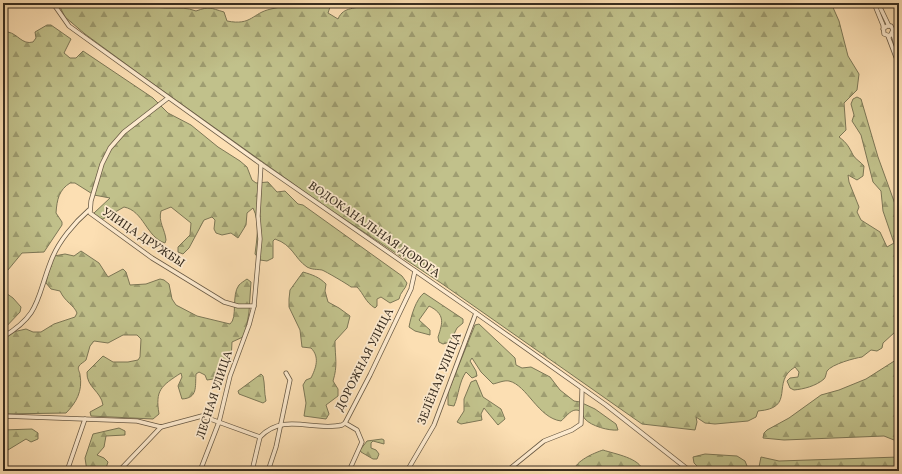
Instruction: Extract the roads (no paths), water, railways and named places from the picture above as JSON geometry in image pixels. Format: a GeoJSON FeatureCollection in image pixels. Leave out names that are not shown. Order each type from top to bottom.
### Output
{"type":"FeatureCollection","features":[{"type":"Feature","properties":{"kind":"street","name":"ВОДОКАНАЛЬНАЯ ДОРОГА"},"geometry":{"type":"LineString","coordinates":[[49,3],[54,5],[69,26],[261,164],[476,313],[582,390],[606,405],[690,471]]}},
{"type":"Feature","properties":{"kind":"street"},"geometry":{"type":"LineString","coordinates":[[874,3],[884,25],[883,33],[888,36],[899,65]]}},
{"type":"Feature","properties":{"kind":"street"},"geometry":{"type":"LineString","coordinates":[[878,3],[889,26],[893,28],[899,56]]}},
{"type":"Feature","properties":{"kind":"street"},"geometry":{"type":"LineString","coordinates":[[883,28],[889,26]]}},
{"type":"Feature","properties":{"kind":"street"},"geometry":{"type":"LineString","coordinates":[[888,36],[893,33]]}},
{"type":"Feature","properties":{"kind":"street","name":"УЛИЦА ДРУЖБЫ"},"geometry":{"type":"LineString","coordinates":[[168,98],[124,132],[110,148],[102,164],[89,210],[92,217],[152,258],[224,302],[238,306],[254,306]]}},
{"type":"Feature","properties":{"kind":"street","name":"ЛЕСНАЯ УЛИЦА"},"geometry":{"type":"LineString","coordinates":[[200,471],[219,422],[230,376],[249,325],[254,306],[260,238],[258,216],[261,164]]}},
{"type":"Feature","properties":{"kind":"street"},"geometry":{"type":"LineString","coordinates":[[3,337],[23,324],[34,309],[51,260],[74,224],[89,210]]}},
{"type":"Feature","properties":{"kind":"street","name":"ДОРОЖНАЯ УЛИЦА"},"geometry":{"type":"LineString","coordinates":[[281,424],[338,426],[345,423],[370,375],[411,289],[416,271]]}},
{"type":"Feature","properties":{"kind":"street","name":"ЗЕЛЁНАЯ УЛИЦА"},"geometry":{"type":"LineString","coordinates":[[407,471],[434,425],[476,313]]}},
{"type":"Feature","properties":{"kind":"street"},"geometry":{"type":"LineString","coordinates":[[268,471],[281,424],[290,380],[286,373]]}},
{"type":"Feature","properties":{"kind":"street"},"geometry":{"type":"LineString","coordinates":[[506,471],[544,441],[572,430],[581,424],[582,390]]}},
{"type":"Feature","properties":{"kind":"street"},"geometry":{"type":"LineString","coordinates":[[3,416],[137,422],[161,427],[197,416],[219,422],[260,437]]}},
{"type":"Feature","properties":{"kind":"street"},"geometry":{"type":"LineString","coordinates":[[67,471],[85,419]]}},
{"type":"Feature","properties":{"kind":"street"},"geometry":{"type":"LineString","coordinates":[[345,423],[357,430],[362,442],[349,471]]}},
{"type":"Feature","properties":{"kind":"street"},"geometry":{"type":"LineString","coordinates":[[252,471],[260,437],[269,429],[281,424]]}},
{"type":"Feature","properties":{"kind":"street"},"geometry":{"type":"LineString","coordinates":[[119,471],[161,427]]}},
{"type":"Feature","properties":{"kind":"street"},"geometry":{"type":"LineString","coordinates":[[682,471],[683,465]]}}]}
